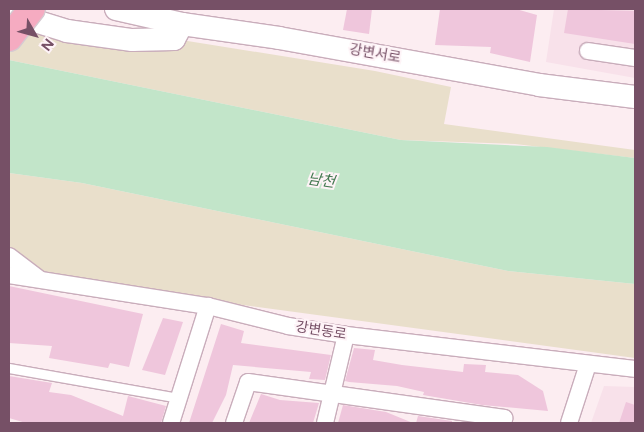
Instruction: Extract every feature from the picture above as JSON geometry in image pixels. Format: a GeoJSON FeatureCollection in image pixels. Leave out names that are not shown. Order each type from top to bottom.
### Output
{"type":"FeatureCollection","features":[{"type":"Feature","properties":{"kind":"main road"},"geometry":{"type":"LineString","coordinates":[[9,38],[32,9]]}},
{"type":"Feature","properties":{"kind":"street","name":"강변서로"},"geometry":{"type":"LineString","coordinates":[[116,9],[182,24],[279,38],[539,84],[635,96]]}},
{"type":"Feature","properties":{"kind":"street"},"geometry":{"type":"LineString","coordinates":[[9,13],[67,31],[139,40],[174,39],[182,24]]}},
{"type":"Feature","properties":{"kind":"street"},"geometry":{"type":"LineString","coordinates":[[588,51],[635,58]]}},
{"type":"Feature","properties":{"kind":"street"},"geometry":{"type":"LineString","coordinates":[[9,256],[40,279]]}},
{"type":"Feature","properties":{"kind":"street","name":"강변동로"},"geometry":{"type":"LineString","coordinates":[[9,275],[208,306],[288,326],[346,335],[635,369]]}},
{"type":"Feature","properties":{"kind":"street"},"geometry":{"type":"LineString","coordinates":[[171,423],[208,306]]}},
{"type":"Feature","properties":{"kind":"street"},"geometry":{"type":"LineString","coordinates":[[325,423],[334,394],[346,335]]}},
{"type":"Feature","properties":{"kind":"street"},"geometry":{"type":"LineString","coordinates":[[569,423],[588,364]]}},
{"type":"Feature","properties":{"kind":"street"},"geometry":{"type":"LineString","coordinates":[[234,423],[248,382],[504,418],[503,423]]}},
{"type":"Feature","properties":{"kind":"lane"},"geometry":{"type":"LineString","coordinates":[[9,368],[179,398]]}},
{"type":"Feature","properties":{"kind":"shaded area"},"geometry":{"type":"Polygon","coordinates":[[[9,9],[31,9],[94,26],[375,71],[451,87],[444,124],[635,150],[635,158],[515,144],[401,140],[9,60],[9,9]]]}},
{"type":"Feature","properties":{"kind":"shaded area"},"geometry":{"type":"Polygon","coordinates":[[[554,9],[635,9],[635,78],[546,62],[554,9]]]}},
{"type":"Feature","properties":{"kind":"shaded area"},"geometry":{"type":"Polygon","coordinates":[[[9,173],[82,183],[508,271],[635,284],[635,358],[213,301],[9,266],[9,173]]]}},
{"type":"Feature","properties":{"kind":"shaded area"},"geometry":{"type":"Polygon","coordinates":[[[604,386],[635,387],[635,423],[591,423],[604,386]]]}},
{"type":"Feature","properties":{"kind":"water","name":"남천"},"geometry":{"type":"Polygon","coordinates":[[[9,60],[401,140],[547,147],[635,158],[635,284],[508,271],[82,183],[9,173],[9,60]]]}},
{"type":"Feature","properties":{"kind":"building"},"geometry":{"type":"Polygon","coordinates":[[[347,9],[372,9],[369,34],[343,30],[347,9]]]}},
{"type":"Feature","properties":{"kind":"building"},"geometry":{"type":"Polygon","coordinates":[[[440,9],[516,9],[537,15],[530,62],[490,53],[491,47],[435,45],[440,9]]]}},
{"type":"Feature","properties":{"kind":"building"},"geometry":{"type":"Polygon","coordinates":[[[568,9],[635,11],[635,44],[564,33],[568,9]]]}},
{"type":"Feature","properties":{"kind":"building"},"geometry":{"type":"Polygon","coordinates":[[[9,286],[143,314],[129,367],[110,363],[108,368],[49,358],[52,346],[9,343],[9,286]]]}},
{"type":"Feature","properties":{"kind":"building"},"geometry":{"type":"Polygon","coordinates":[[[163,318],[183,322],[165,375],[142,370],[163,318]]]}},
{"type":"Feature","properties":{"kind":"building"},"geometry":{"type":"Polygon","coordinates":[[[221,324],[244,331],[241,343],[331,355],[325,380],[309,379],[311,372],[233,365],[226,395],[212,423],[189,423],[221,324]]]}},
{"type":"Feature","properties":{"kind":"building"},"geometry":{"type":"Polygon","coordinates":[[[354,348],[375,350],[373,360],[402,365],[463,372],[464,364],[486,365],[485,372],[518,375],[543,391],[548,411],[482,405],[423,395],[424,392],[397,386],[345,381],[354,348]]]}},
{"type":"Feature","properties":{"kind":"building"},"geometry":{"type":"Polygon","coordinates":[[[9,376],[52,383],[49,392],[71,395],[123,416],[128,396],[166,406],[161,423],[26,423],[9,418],[9,376]]]}},
{"type":"Feature","properties":{"kind":"building"},"geometry":{"type":"Polygon","coordinates":[[[261,394],[280,400],[319,403],[313,423],[249,423],[261,394]]]}},
{"type":"Feature","properties":{"kind":"building"},"geometry":{"type":"Polygon","coordinates":[[[626,402],[635,405],[635,423],[619,423],[626,402]]]}},
{"type":"Feature","properties":{"kind":"building"},"geometry":{"type":"Polygon","coordinates":[[[343,405],[386,412],[413,423],[338,423],[343,405]]]}},
{"type":"Feature","properties":{"kind":"building"},"geometry":{"type":"Polygon","coordinates":[[[418,416],[452,421],[452,423],[416,423],[418,416]]]}}]}
